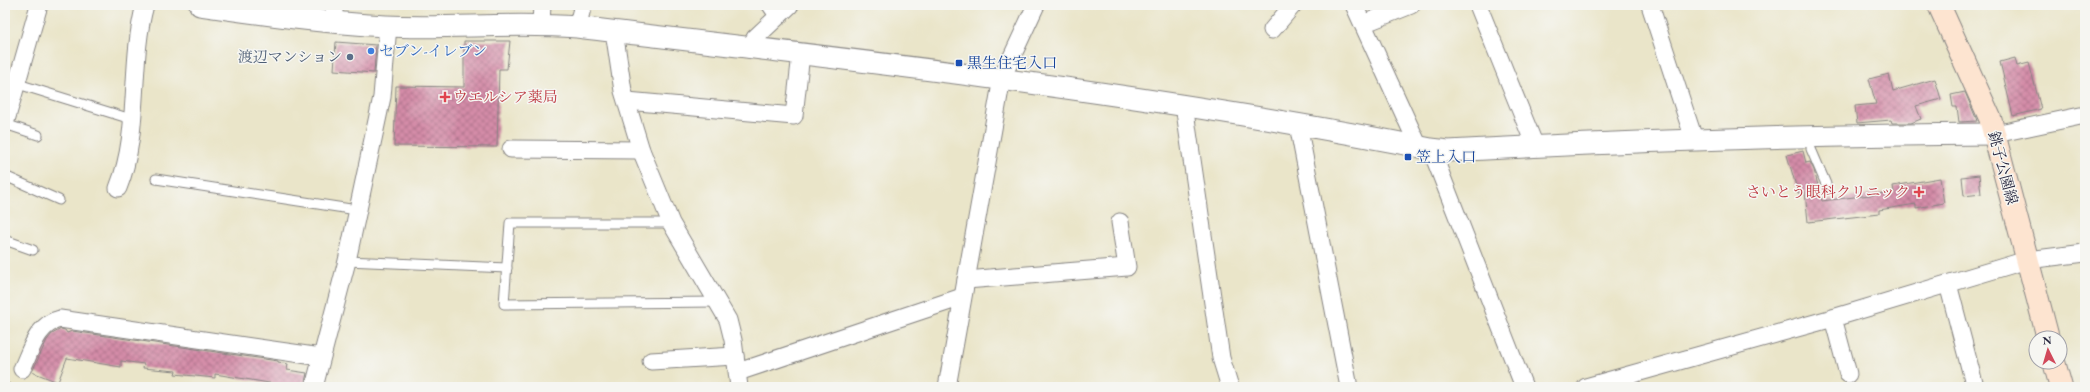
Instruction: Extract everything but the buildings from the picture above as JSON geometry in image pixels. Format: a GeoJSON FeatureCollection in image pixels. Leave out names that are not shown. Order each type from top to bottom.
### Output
{"type":"FeatureCollection","features":[{"type":"Feature","properties":{"kind":"main road","name":"銚子公園線"},"geometry":{"type":"LineString","coordinates":[[1939,5],[1990,118],[2046,330]]}},
{"type":"Feature","properties":{"kind":"main road"},"geometry":{"type":"LineString","coordinates":[[2056,370],[2061,387]]}},
{"type":"Feature","properties":{"kind":"street"},"geometry":{"type":"LineString","coordinates":[[5,124],[18,84],[39,5]]}},
{"type":"Feature","properties":{"kind":"street"},"geometry":{"type":"LineString","coordinates":[[118,188],[126,161],[134,105],[140,21],[145,5]]}},
{"type":"Feature","properties":{"kind":"street"},"geometry":{"type":"LineString","coordinates":[[200,5],[334,14],[388,26],[541,15],[577,27],[749,49],[1002,78],[1184,105],[1448,151],[1694,139],[1900,134],[1995,134],[2085,115]]}},
{"type":"Feature","properties":{"kind":"street"},"geometry":{"type":"LineString","coordinates":[[577,27],[583,5]]}},
{"type":"Feature","properties":{"kind":"street"},"geometry":{"type":"LineString","coordinates":[[749,49],[754,38],[771,12],[790,5]]}},
{"type":"Feature","properties":{"kind":"street"},"geometry":{"type":"LineString","coordinates":[[947,387],[1002,78],[1036,5]]}},
{"type":"Feature","properties":{"kind":"street"},"geometry":{"type":"LineString","coordinates":[[1272,30],[1293,5]]}},
{"type":"Feature","properties":{"kind":"street"},"geometry":{"type":"LineString","coordinates":[[1354,5],[1425,148],[1524,387]]}},
{"type":"Feature","properties":{"kind":"street"},"geometry":{"type":"LineString","coordinates":[[1363,24],[1411,5]]}},
{"type":"Feature","properties":{"kind":"street"},"geometry":{"type":"LineString","coordinates":[[1478,5],[1535,146]]}},
{"type":"Feature","properties":{"kind":"street"},"geometry":{"type":"LineString","coordinates":[[1650,5],[1694,139]]}},
{"type":"Feature","properties":{"kind":"street"},"geometry":{"type":"LineString","coordinates":[[314,387],[347,261],[382,97],[388,26]]}},
{"type":"Feature","properties":{"kind":"street"},"geometry":{"type":"LineString","coordinates":[[614,31],[623,91],[641,150],[671,223],[728,320],[738,380],[962,297]]}},
{"type":"Feature","properties":{"kind":"street"},"geometry":{"type":"LineString","coordinates":[[627,101],[794,116],[801,54]]}},
{"type":"Feature","properties":{"kind":"street"},"geometry":{"type":"LineString","coordinates":[[1184,105],[1221,358],[1230,387]]}},
{"type":"Feature","properties":{"kind":"street"},"geometry":{"type":"LineString","coordinates":[[1298,126],[1348,382]]}},
{"type":"Feature","properties":{"kind":"street"},"geometry":{"type":"LineString","coordinates":[[511,149],[641,150]]}},
{"type":"Feature","properties":{"kind":"street"},"geometry":{"type":"LineString","coordinates":[[966,280],[1128,267],[1120,222]]}},
{"type":"Feature","properties":{"kind":"street"},"geometry":{"type":"LineString","coordinates":[[1586,387],[1833,318],[2027,260],[2085,253]]}},
{"type":"Feature","properties":{"kind":"street"},"geometry":{"type":"LineString","coordinates":[[1948,284],[1975,387]]}},
{"type":"Feature","properties":{"kind":"street"},"geometry":{"type":"LineString","coordinates":[[1833,318],[1848,374]]}},
{"type":"Feature","properties":{"kind":"street"},"geometry":{"type":"LineString","coordinates":[[22,369],[40,331],[51,321],[60,319],[321,358]]}},
{"type":"Feature","properties":{"kind":"street"},"geometry":{"type":"LineString","coordinates":[[651,361],[735,356]]}},
{"type":"Feature","properties":{"kind":"lane"},"geometry":{"type":"LineString","coordinates":[[18,84],[131,119]]}},
{"type":"Feature","properties":{"kind":"lane"},"geometry":{"type":"LineString","coordinates":[[5,124],[38,135]]}},
{"type":"Feature","properties":{"kind":"lane"},"geometry":{"type":"LineString","coordinates":[[1811,149],[1826,184]]}},
{"type":"Feature","properties":{"kind":"lane"},"geometry":{"type":"LineString","coordinates":[[5,176],[59,200]]}},
{"type":"Feature","properties":{"kind":"lane"},"geometry":{"type":"LineString","coordinates":[[156,179],[357,210]]}},
{"type":"Feature","properties":{"kind":"lane"},"geometry":{"type":"LineString","coordinates":[[671,223],[510,223],[504,304],[718,302]]}},
{"type":"Feature","properties":{"kind":"lane"},"geometry":{"type":"LineString","coordinates":[[5,240],[33,250]]}},
{"type":"Feature","properties":{"kind":"lane"},"geometry":{"type":"LineString","coordinates":[[347,261],[507,268]]}},
{"type":"Feature","properties":{"kind":"railway"},"geometry":{"type":"LineString","coordinates":[[5,384],[12,387]]}},
{"type":"Feature","properties":{"kind":"place","name":"セブン-イレブン"},"geometry":{"type":"Point","coordinates":[371,51]}},
{"type":"Feature","properties":{"kind":"place","name":"渡辺マンション"},"geometry":{"type":"Point","coordinates":[350,57]}},
{"type":"Feature","properties":{"kind":"place","name":"黒生住宅入口"},"geometry":{"type":"Point","coordinates":[959,63]}},
{"type":"Feature","properties":{"kind":"place","name":"ウエルシア薬局"},"geometry":{"type":"Point","coordinates":[445,97]}},
{"type":"Feature","properties":{"kind":"place","name":"笠上入口"},"geometry":{"type":"Point","coordinates":[1408,157]}},
{"type":"Feature","properties":{"kind":"place","name":"さいとう眼科クリニック"},"geometry":{"type":"Point","coordinates":[1919,192]}}]}
